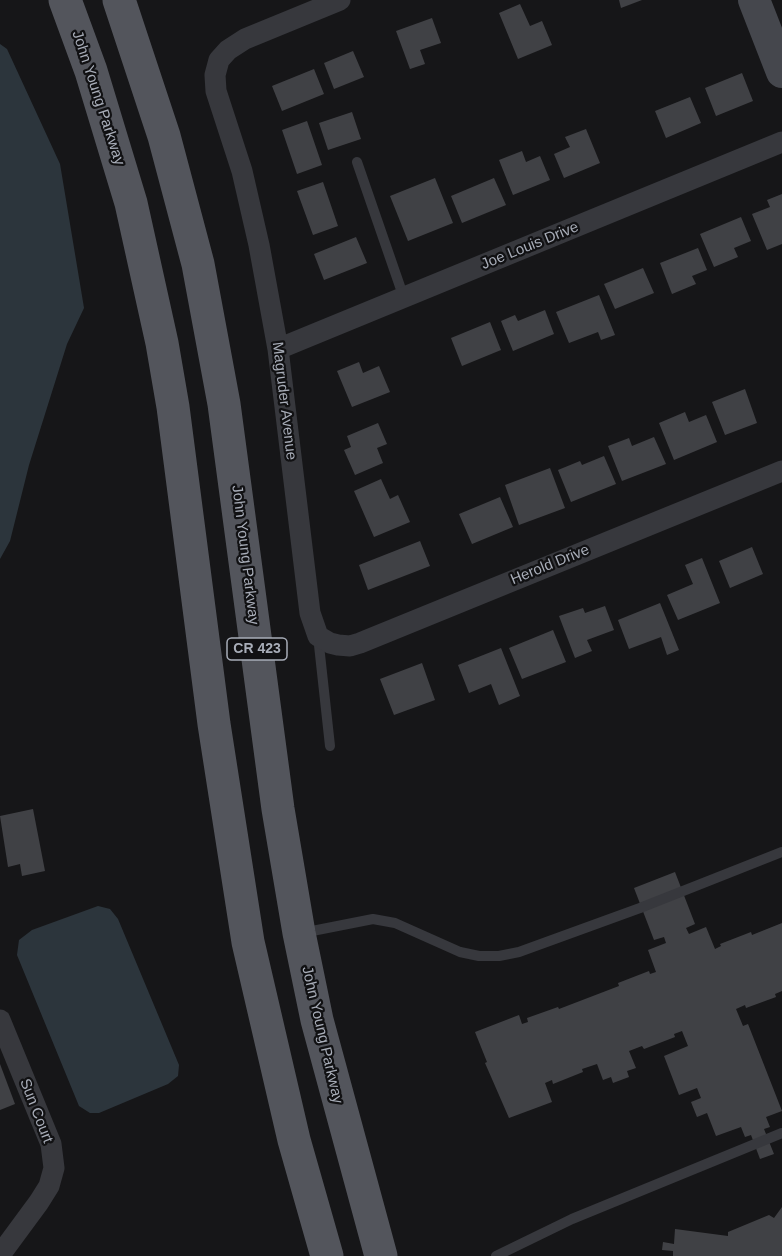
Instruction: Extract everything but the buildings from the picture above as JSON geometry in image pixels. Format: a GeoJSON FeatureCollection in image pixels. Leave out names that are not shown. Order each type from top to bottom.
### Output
{"type":"FeatureCollection","features":[{"type":"Feature","properties":{"kind":"main road","name":"John Young Parkway"},"geometry":{"type":"LineString","coordinates":[[65,0],[91,71],[131,203],[162,343],[173,407],[218,748],[248,942],[294,1140],[327,1256]]}},
{"type":"Feature","properties":{"kind":"main road","name":"John Young Parkway"},"geometry":{"type":"LineString","coordinates":[[119,0],[141,63],[182,200],[213,335],[234,468],[278,808],[299,933],[317,1020],[381,1256]]}},
{"type":"Feature","properties":{"kind":"street"},"geometry":{"type":"LineString","coordinates":[[314,5],[340,0]]}},
{"type":"Feature","properties":{"kind":"street"},"geometry":{"type":"LineString","coordinates":[[754,0],[782,72]]}},
{"type":"Feature","properties":{"kind":"street","name":"Magruder Avenue"},"geometry":{"type":"LineString","coordinates":[[314,5],[245,39],[228,50],[219,60],[214,75],[216,91],[242,171],[259,245],[278,349],[310,613],[318,636]]}},
{"type":"Feature","properties":{"kind":"street","name":"Joe Louis Drive"},"geometry":{"type":"LineString","coordinates":[[278,349],[782,142]]}},
{"type":"Feature","properties":{"kind":"street","name":"Herold Drive"},"geometry":{"type":"LineString","coordinates":[[318,636],[338,645],[350,646],[360,643],[782,471]]}},
{"type":"Feature","properties":{"kind":"street","name":"Sun Court"},"geometry":{"type":"LineString","coordinates":[[0,1020],[51,1144],[54,1168],[49,1186],[0,1255]]}},
{"type":"Feature","properties":{"kind":"lane"},"geometry":{"type":"LineString","coordinates":[[357,162],[404,297]]}},
{"type":"Feature","properties":{"kind":"lane","name":"Magruder Avenue"},"geometry":{"type":"LineString","coordinates":[[318,636],[330,746]]}},
{"type":"Feature","properties":{"kind":"lane"},"geometry":{"type":"LineString","coordinates":[[299,933],[373,919],[395,923],[460,952],[479,956],[499,956],[530,948],[782,852]]}},
{"type":"Feature","properties":{"kind":"lane"},"geometry":{"type":"LineString","coordinates":[[496,1256],[572,1218],[782,1133]]}},
{"type":"Feature","properties":{"kind":"shaded area"},"geometry":{"type":"Polygon","coordinates":[[[0,44],[7,49],[60,164],[84,308],[67,344],[29,465],[10,541],[0,559],[0,44]]]}},
{"type":"Feature","properties":{"kind":"shaded area"},"geometry":{"type":"Polygon","coordinates":[[[98,906],[110,909],[118,919],[179,1065],[178,1076],[168,1084],[99,1113],[90,1113],[79,1106],[17,955],[19,940],[32,930],[98,906]]]}}]}
